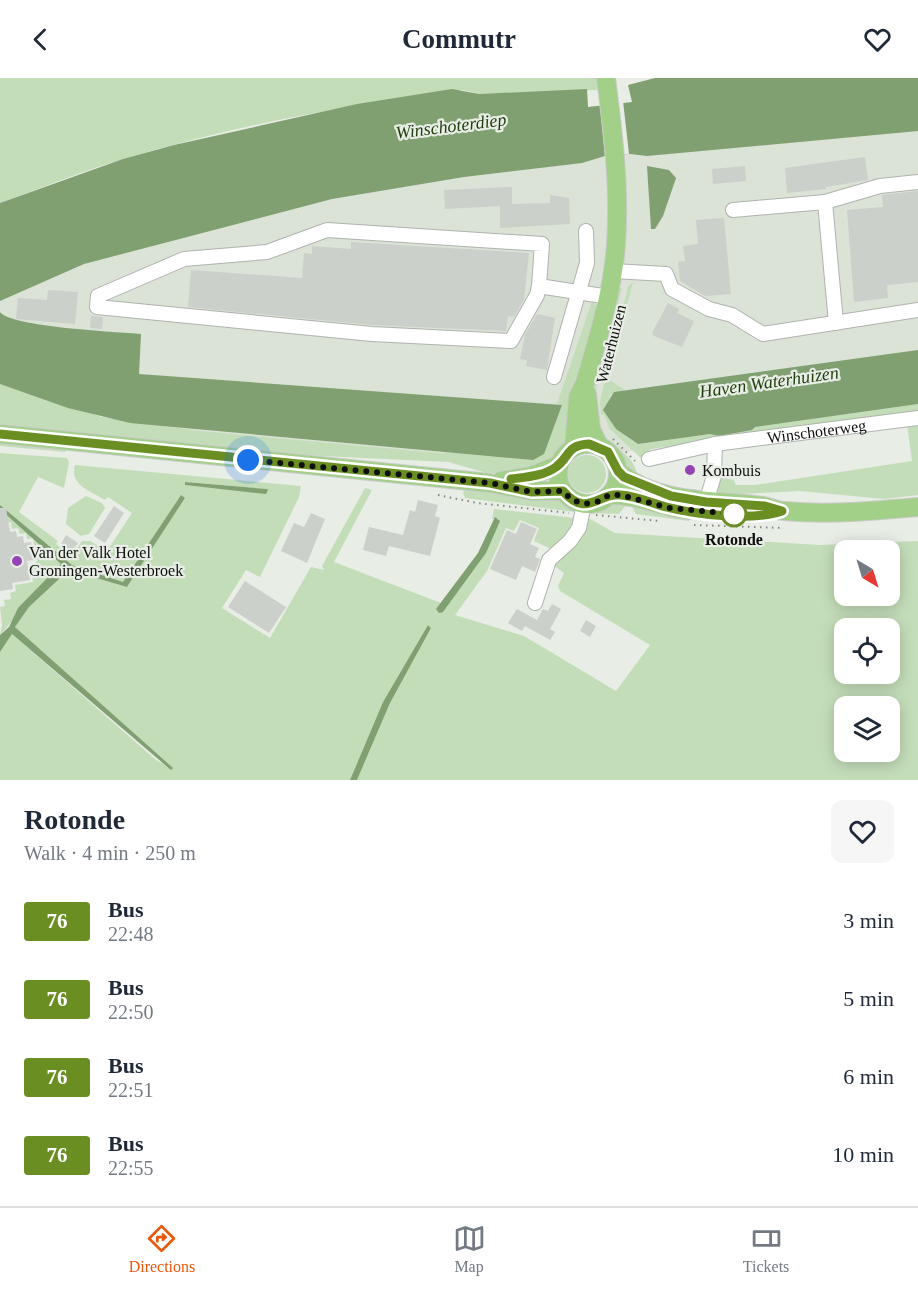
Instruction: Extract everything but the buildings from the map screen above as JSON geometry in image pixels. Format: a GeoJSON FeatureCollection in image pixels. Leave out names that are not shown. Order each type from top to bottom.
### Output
{"type":"FeatureCollection","features":[{"type":"Feature","properties":{"kind":"main road","name":"Waterhuizen"},"geometry":{"type":"LineString","coordinates":[[574,447],[578,397],[585,383],[609,297],[613,271],[617,214],[606,78]]}},
{"type":"Feature","properties":{"kind":"main road","name":"Waterhuizen"},"geometry":{"type":"LineString","coordinates":[[585,383],[591,429],[604,441]]}},
{"type":"Feature","properties":{"kind":"main road"},"geometry":{"type":"LineString","coordinates":[[0,434],[490,483],[532,492],[563,491]]}},
{"type":"Feature","properties":{"kind":"main road"},"geometry":{"type":"LineString","coordinates":[[618,471],[615,486],[609,495],[600,501],[584,504],[572,500],[563,491],[558,481],[559,465],[574,447],[604,441],[618,471],[635,490],[669,508],[765,517],[782,511]]}},
{"type":"Feature","properties":{"kind":"main road"},"geometry":{"type":"LineString","coordinates":[[490,483],[531,476],[559,465]]}},
{"type":"Feature","properties":{"kind":"main road"},"geometry":{"type":"LineString","coordinates":[[609,495],[635,490],[706,502],[765,506],[782,511],[828,513],[918,507]]}},
{"type":"Feature","properties":{"kind":"street"},"geometry":{"type":"LineString","coordinates":[[733,210],[825,202],[880,186],[918,182]]}},
{"type":"Feature","properties":{"kind":"street"},"geometry":{"type":"LineString","coordinates":[[825,202],[836,323]]}},
{"type":"Feature","properties":{"kind":"street"},"geometry":{"type":"LineString","coordinates":[[327,230],[542,244],[539,286],[537,295],[511,341],[372,334],[97,307],[98,296],[184,259],[267,252],[327,230]]}},
{"type":"Feature","properties":{"kind":"street"},"geometry":{"type":"LineString","coordinates":[[554,377],[587,263],[586,231]]}},
{"type":"Feature","properties":{"kind":"street"},"geometry":{"type":"LineString","coordinates":[[613,271],[666,273],[672,289],[709,309],[732,315],[763,334],[918,310]]}},
{"type":"Feature","properties":{"kind":"street"},"geometry":{"type":"LineString","coordinates":[[539,286],[609,297]]}},
{"type":"Feature","properties":{"kind":"street","name":"Winschoterweg"},"geometry":{"type":"LineString","coordinates":[[649,459],[715,444],[912,419]]}},
{"type":"Feature","properties":{"kind":"street"},"geometry":{"type":"LineString","coordinates":[[706,502],[714,476],[715,444]]}},
{"type":"Feature","properties":{"kind":"street"},"geometry":{"type":"LineString","coordinates":[[535,603],[549,560],[570,541],[579,528],[584,504]]}},
{"type":"Feature","properties":{"kind":"path"},"geometry":{"type":"LineString","coordinates":[[604,441],[636,463],[640,472],[628,518]]}},
{"type":"Feature","properties":{"kind":"shaded area"},"geometry":{"type":"Polygon","coordinates":[[[0,78],[598,78],[599,90],[479,94],[463,90],[292,117],[208,136],[124,159],[0,203],[0,78]]]}},
{"type":"Feature","properties":{"kind":"shaded area"},"geometry":{"type":"Polygon","coordinates":[[[918,101],[918,410],[618,453],[605,441],[588,436],[565,444],[553,460],[213,439],[0,392],[0,269],[61,243],[918,101]]]}},
{"type":"Feature","properties":{"kind":"shaded area"},"geometry":{"type":"Polygon","coordinates":[[[633,282],[608,379],[625,390],[610,395],[606,414],[616,429],[638,444],[710,434],[719,436],[752,430],[755,427],[918,404],[918,415],[657,448],[649,450],[649,457],[642,459],[610,429],[604,415],[601,415],[600,401],[628,287],[633,282]]]}},
{"type":"Feature","properties":{"kind":"shaded area"},"geometry":{"type":"Polygon","coordinates":[[[622,287],[598,378],[596,414],[604,435],[632,461],[637,475],[626,467],[618,452],[599,434],[592,396],[617,293],[622,287]]]}},
{"type":"Feature","properties":{"kind":"shaded area"},"geometry":{"type":"Polygon","coordinates":[[[592,301],[597,307],[565,444],[550,464],[508,473],[487,473],[448,462],[259,453],[0,427],[0,384],[102,417],[201,431],[440,453],[544,453],[562,405],[557,404],[592,301]]]}},
{"type":"Feature","properties":{"kind":"shaded area"},"geometry":{"type":"Polygon","coordinates":[[[918,423],[918,495],[884,499],[800,491],[722,495],[714,491],[719,477],[734,480],[736,485],[755,485],[912,461],[907,424],[918,423]]]}},
{"type":"Feature","properties":{"kind":"shaded area"},"geometry":{"type":"Polygon","coordinates":[[[0,441],[65,449],[66,452],[0,446],[0,441]]]}},
{"type":"Feature","properties":{"kind":"shaded area"},"geometry":{"type":"Polygon","coordinates":[[[0,453],[67,458],[69,462],[64,488],[38,477],[19,512],[58,541],[56,544],[72,556],[82,541],[90,541],[107,551],[132,513],[108,497],[105,500],[82,487],[75,478],[75,465],[301,486],[299,497],[260,577],[246,570],[222,608],[270,638],[311,567],[324,570],[322,566],[365,488],[372,490],[334,562],[441,603],[436,610],[443,612],[486,553],[499,519],[492,519],[494,509],[575,518],[576,525],[553,550],[534,541],[539,528],[520,520],[514,531],[506,528],[487,571],[455,615],[524,636],[616,691],[650,645],[560,591],[558,586],[564,573],[553,565],[586,520],[590,519],[615,533],[834,544],[834,606],[900,606],[900,542],[918,541],[918,780],[357,780],[390,703],[431,628],[428,625],[383,702],[350,780],[0,780],[0,652],[12,634],[156,760],[173,769],[15,627],[29,607],[70,570],[127,587],[185,498],[181,495],[123,582],[72,565],[0,505],[0,453]],[[185,482],[185,485],[266,493],[267,489],[185,482]]]}},
{"type":"Feature","properties":{"kind":"shaded area"},"geometry":{"type":"Polygon","coordinates":[[[587,455],[594,456],[600,461],[605,467],[605,481],[600,487],[594,492],[587,493],[580,492],[574,487],[569,481],[568,474],[569,467],[574,461],[580,456],[587,455]]]}},
{"type":"Feature","properties":{"kind":"shaded area"},"geometry":{"type":"Polygon","coordinates":[[[466,490],[555,496],[575,508],[575,512],[465,498],[463,492],[466,490]]]}},
{"type":"Feature","properties":{"kind":"shaded area"},"geometry":{"type":"Polygon","coordinates":[[[86,496],[102,503],[105,508],[89,534],[81,536],[66,524],[68,508],[86,496]]]}},
{"type":"Feature","properties":{"kind":"shaded area"},"geometry":{"type":"Polygon","coordinates":[[[629,501],[619,514],[590,513],[611,503],[629,501]]]}},
{"type":"Feature","properties":{"kind":"shaded area"},"geometry":{"type":"Polygon","coordinates":[[[634,502],[669,515],[690,519],[689,521],[636,514],[633,509],[634,502]]]}},
{"type":"Feature","properties":{"kind":"shaded area"},"geometry":{"type":"Polygon","coordinates":[[[0,509],[59,560],[61,564],[0,635],[2,625],[0,607],[5,606],[4,600],[11,599],[10,593],[16,591],[15,585],[33,582],[31,564],[37,562],[33,538],[27,539],[26,533],[20,534],[18,528],[12,529],[11,522],[5,523],[0,509]]]}},
{"type":"Feature","properties":{"kind":"water","name":"Winschoterdiep"},"geometry":{"type":"Polygon","coordinates":[[[655,78],[918,78],[918,131],[647,156],[630,154],[605,156],[582,163],[464,177],[332,199],[84,264],[0,301],[0,203],[123,159],[174,145],[357,104],[452,89],[479,94],[587,89],[588,107],[632,102],[628,85],[655,78]]]}},
{"type":"Feature","properties":{"kind":"water"},"geometry":{"type":"Polygon","coordinates":[[[647,166],[669,170],[676,178],[663,216],[655,229],[651,229],[647,166]]]}},
{"type":"Feature","properties":{"kind":"water"},"geometry":{"type":"Polygon","coordinates":[[[0,312],[8,317],[43,325],[141,334],[139,374],[562,405],[544,454],[533,460],[130,423],[68,408],[0,384],[0,312]]]}},
{"type":"Feature","properties":{"kind":"water","name":"Haven Waterhuizen"},"geometry":{"type":"Polygon","coordinates":[[[918,350],[918,404],[755,427],[752,430],[719,436],[710,434],[638,444],[616,429],[603,410],[614,392],[918,350]]]}},
{"type":"Feature","properties":{"kind":"water"},"geometry":{"type":"Polygon","coordinates":[[[185,482],[268,490],[266,494],[185,485],[185,482]]]}},
{"type":"Feature","properties":{"kind":"water"},"geometry":{"type":"Polygon","coordinates":[[[181,495],[185,498],[127,587],[69,570],[29,607],[15,627],[173,768],[171,770],[12,634],[0,652],[0,635],[9,627],[18,608],[61,564],[0,509],[0,505],[72,565],[123,582],[181,495]]]}},
{"type":"Feature","properties":{"kind":"water"},"geometry":{"type":"Polygon","coordinates":[[[495,517],[500,521],[486,553],[443,612],[439,613],[436,609],[478,553],[495,517]]]}},
{"type":"Feature","properties":{"kind":"water"},"geometry":{"type":"Polygon","coordinates":[[[428,625],[431,628],[390,703],[357,780],[350,780],[383,702],[428,625]]]}},
{"type":"Feature","properties":{"kind":"pier"},"geometry":{"type":"Polygon","coordinates":[[[623,101],[629,154],[605,157],[600,103],[623,101]]]}},
{"type":"Feature","properties":{"kind":"bus line","name":"76"},"geometry":{"type":"LineString","coordinates":[[0,434],[490,483],[532,492],[563,491],[572,500],[584,504],[595,503],[609,495],[621,495],[669,508],[711,513],[765,517],[782,511],[765,506],[706,502],[671,496],[624,477],[618,471],[615,461],[608,452],[599,446],[589,444],[579,445],[569,450],[559,465],[551,470],[511,479]]}},
{"type":"Feature","properties":{"kind":"place","name":"Kombuis"},"geometry":{"type":"Point","coordinates":[690,470]}},
{"type":"Feature","properties":{"kind":"place","name":"Rotonde"},"geometry":{"type":"Point","coordinates":[734,514]}},
{"type":"Feature","properties":{"kind":"place","name":"Van der Valk Hotel Groningen-Westerbroek"},"geometry":{"type":"Point","coordinates":[17,561]}},
{"type":"Feature","properties":{"kind":"route"},"geometry":{"type":"LineString","coordinates":[[248,460],[490,483],[532,492],[563,491],[572,500],[584,504],[595,503],[609,495],[621,495],[669,508],[734,514]]}}]}
